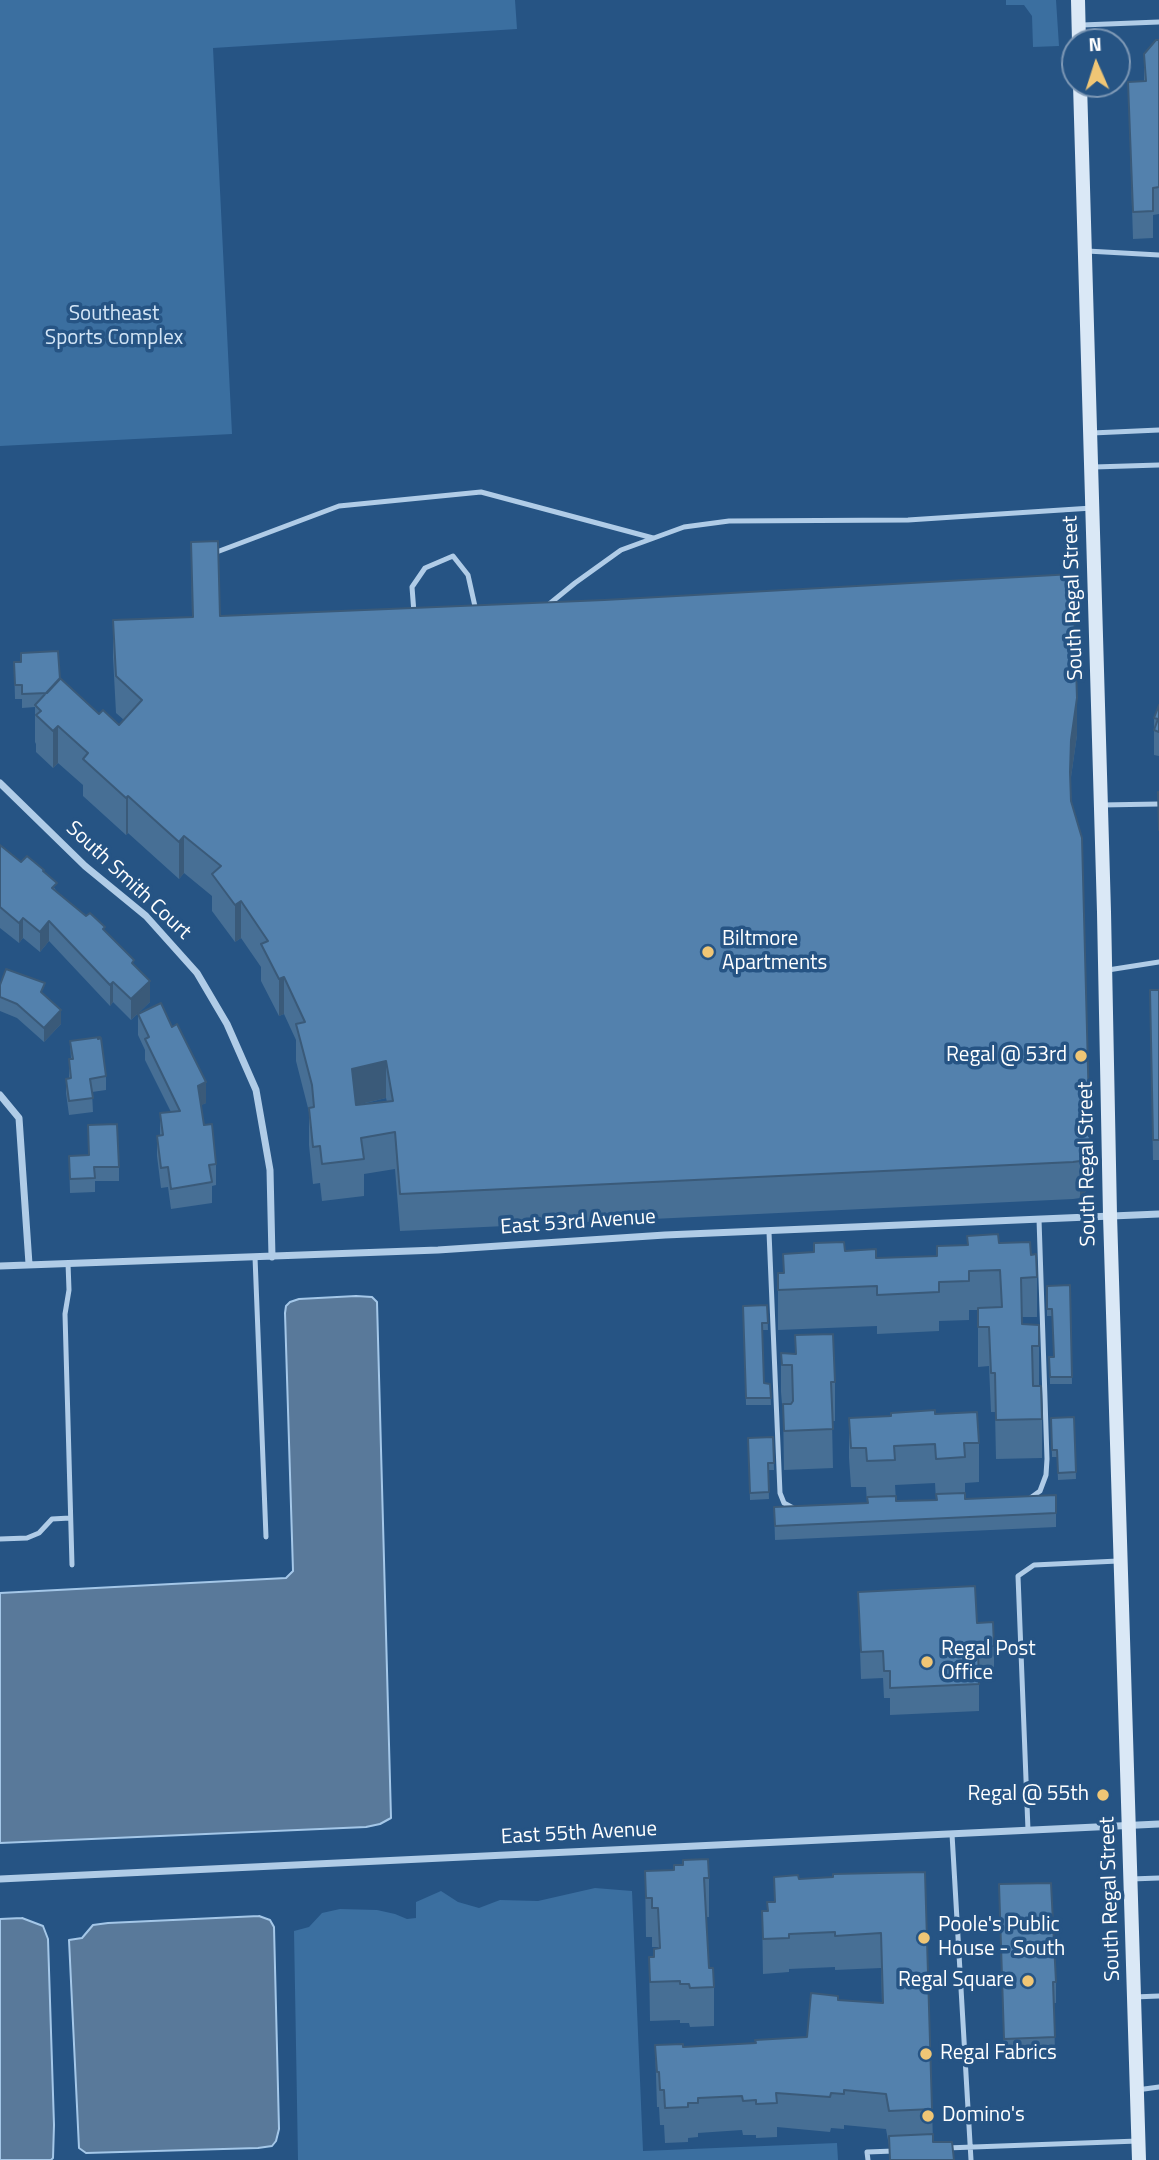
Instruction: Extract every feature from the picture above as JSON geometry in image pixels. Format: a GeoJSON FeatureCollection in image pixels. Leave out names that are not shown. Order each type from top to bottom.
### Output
{"type":"FeatureCollection","features":[{"type":"Feature","properties":{"kind":"main road"},"geometry":{"type":"LineString","coordinates":[[1078,0],[1079,25]]}},
{"type":"Feature","properties":{"kind":"main road","name":"South Regal Street"},"geometry":{"type":"LineString","coordinates":[[1080,98],[1110,1215],[1139,2160]]}},
{"type":"Feature","properties":{"kind":"street","name":"South Smith Court"},"geometry":{"type":"LineString","coordinates":[[0,783],[85,866],[146,916],[197,973],[227,1024],[256,1090],[270,1170],[272,1257]]}},
{"type":"Feature","properties":{"kind":"street"},"geometry":{"type":"LineString","coordinates":[[0,1095],[19,1118],[29,1264]]}},
{"type":"Feature","properties":{"kind":"street","name":"East 53rd Avenue"},"geometry":{"type":"LineString","coordinates":[[0,1266],[452,1249],[665,1235],[1159,1214]]}},
{"type":"Feature","properties":{"kind":"street","name":"East 55th Avenue"},"geometry":{"type":"LineString","coordinates":[[0,1879],[1159,1824]]}},
{"type":"Feature","properties":{"kind":"lane"},"geometry":{"type":"LineString","coordinates":[[1079,25],[1159,22]]}},
{"type":"Feature","properties":{"kind":"lane"},"geometry":{"type":"LineString","coordinates":[[1084,251],[1159,255]]}},
{"type":"Feature","properties":{"kind":"lane"},"geometry":{"type":"LineString","coordinates":[[1090,433],[1159,430]]}},
{"type":"Feature","properties":{"kind":"lane"},"geometry":{"type":"LineString","coordinates":[[1091,467],[1159,465]]}},
{"type":"Feature","properties":{"kind":"lane"},"geometry":{"type":"LineString","coordinates":[[214,553],[339,506],[481,492],[653,538]]}},
{"type":"Feature","properties":{"kind":"lane"},"geometry":{"type":"LineString","coordinates":[[543,609],[621,550],[684,527],[729,521],[908,520],[1092,508]]}},
{"type":"Feature","properties":{"kind":"lane"},"geometry":{"type":"LineString","coordinates":[[415,625],[412,587],[425,568],[453,556],[468,575],[478,622]]}},
{"type":"Feature","properties":{"kind":"lane"},"geometry":{"type":"LineString","coordinates":[[1101,805],[1159,804]]}},
{"type":"Feature","properties":{"kind":"lane"},"geometry":{"type":"LineString","coordinates":[[1105,970],[1159,962]]}},
{"type":"Feature","properties":{"kind":"lane"},"geometry":{"type":"LineString","coordinates":[[1016,1499],[1030,1499],[1040,1491],[1046,1475],[1040,1219]]}},
{"type":"Feature","properties":{"kind":"lane"},"geometry":{"type":"LineString","coordinates":[[769,1232],[780,1493],[784,1503],[792,1509],[806,1508]]}},
{"type":"Feature","properties":{"kind":"lane"},"geometry":{"type":"LineString","coordinates":[[255,1257],[266,1536]]}},
{"type":"Feature","properties":{"kind":"lane"},"geometry":{"type":"LineString","coordinates":[[68,1263],[69,1290],[65,1314],[72,1565]]}},
{"type":"Feature","properties":{"kind":"lane"},"geometry":{"type":"LineString","coordinates":[[0,1539],[27,1538],[39,1534],[52,1519],[70,1518]]}},
{"type":"Feature","properties":{"kind":"lane"},"geometry":{"type":"LineString","coordinates":[[1028,1830],[1018,1576],[1034,1565],[1121,1561]]}},
{"type":"Feature","properties":{"kind":"lane"},"geometry":{"type":"LineString","coordinates":[[952,1834],[971,2160]]}},
{"type":"Feature","properties":{"kind":"lane"},"geometry":{"type":"LineString","coordinates":[[1131,1879],[1159,1878]]}},
{"type":"Feature","properties":{"kind":"lane"},"geometry":{"type":"LineString","coordinates":[[1134,1997],[1159,1996]]}},
{"type":"Feature","properties":{"kind":"lane"},"geometry":{"type":"LineString","coordinates":[[1137,2090],[1159,2087]]}},
{"type":"Feature","properties":{"kind":"lane"},"geometry":{"type":"LineString","coordinates":[[944,2148],[1138,2141]]}},
{"type":"Feature","properties":{"kind":"lane"},"geometry":{"type":"LineString","coordinates":[[868,2160],[867,2152],[906,2150]]}},
{"type":"Feature","properties":{"kind":"green space","name":"Southeast Sports Complex"},"geometry":{"type":"Polygon","coordinates":[[[0,0],[515,0],[517,29],[213,48],[232,434],[0,446],[0,0]]]}},
{"type":"Feature","properties":{"kind":"green space"},"geometry":{"type":"Polygon","coordinates":[[[1006,0],[1056,0],[1059,46],[1033,47],[1032,16],[1024,5],[1006,5],[1006,0]]]}},
{"type":"Feature","properties":{"kind":"green space"},"geometry":{"type":"Polygon","coordinates":[[[595,1888],[632,1891],[643,2151],[837,2143],[838,2160],[298,2160],[294,1931],[309,1927],[322,1913],[340,1909],[377,1910],[407,1919],[416,1918],[416,1902],[441,1891],[458,1902],[479,1908],[500,1900],[538,1901],[595,1888]]]}},
{"type":"Feature","properties":{"kind":"shaded area"},"geometry":{"type":"Polygon","coordinates":[[[372,1297],[377,1302],[391,1818],[366,1827],[0,1843],[0,1593],[286,1578],[293,1571],[286,1306],[299,1299],[372,1297]]]}},
{"type":"Feature","properties":{"kind":"shaded area"},"geometry":{"type":"Polygon","coordinates":[[[259,1916],[270,1920],[274,1927],[279,2129],[276,2141],[272,2146],[258,2148],[86,2153],[79,2148],[69,1940],[82,1938],[93,1925],[108,1923],[259,1916]]]}},
{"type":"Feature","properties":{"kind":"shaded area"},"geometry":{"type":"Polygon","coordinates":[[[22,1918],[43,1926],[48,1939],[54,2125],[51,2160],[0,2160],[0,1919],[22,1918]]]}},
{"type":"Feature","properties":{"kind":"building"},"geometry":{"type":"Polygon","coordinates":[[[1159,40],[1159,187],[1153,188],[1153,211],[1133,212],[1129,98],[1131,98],[1131,82],[1146,81],[1144,54],[1159,40]]]}},
{"type":"Feature","properties":{"kind":"building","name":"Biltmore Apartments"},"geometry":{"type":"Polygon","coordinates":[[[218,541],[220,616],[604,600],[1073,574],[1077,698],[1070,772],[1071,801],[1082,838],[1090,1145],[1088,1152],[1080,1161],[1073,1162],[400,1194],[395,1132],[361,1138],[364,1159],[322,1164],[320,1146],[313,1147],[309,1108],[314,1107],[312,1085],[296,1024],[305,1022],[284,977],[279,979],[261,944],[268,941],[241,901],[235,905],[212,874],[221,866],[184,836],[179,842],[83,759],[88,753],[58,726],[53,731],[36,715],[41,711],[35,705],[60,678],[99,714],[103,710],[119,725],[142,700],[116,676],[113,620],[193,617],[191,542],[218,541]],[[386,1061],[352,1069],[356,1105],[393,1101],[386,1061]]]}},
{"type":"Feature","properties":{"kind":"building"},"geometry":{"type":"Polygon","coordinates":[[[58,651],[60,679],[47,693],[22,694],[22,685],[15,685],[14,662],[21,662],[21,653],[58,651]]]}},
{"type":"Feature","properties":{"kind":"building"},"geometry":{"type":"Polygon","coordinates":[[[1159,705],[1159,732],[1154,730],[1158,719],[1154,718],[1159,705]]]}},
{"type":"Feature","properties":{"kind":"building"},"geometry":{"type":"Polygon","coordinates":[[[0,845],[21,862],[27,856],[44,870],[57,883],[52,888],[86,916],[90,913],[105,927],[103,929],[134,960],[132,963],[150,981],[131,999],[113,982],[110,985],[49,921],[40,932],[23,918],[19,923],[0,907],[0,845]]]}},
{"type":"Feature","properties":{"kind":"building"},"geometry":{"type":"Polygon","coordinates":[[[6,969],[45,983],[41,992],[61,1010],[44,1028],[17,1004],[0,997],[0,985],[6,969]]]}},
{"type":"Feature","properties":{"kind":"building"},"geometry":{"type":"Polygon","coordinates":[[[1150,990],[1159,990],[1159,1140],[1153,1140],[1150,990]]]}},
{"type":"Feature","properties":{"kind":"building"},"geometry":{"type":"Polygon","coordinates":[[[161,1003],[172,1027],[177,1024],[206,1082],[198,1086],[204,1125],[212,1124],[216,1164],[209,1165],[212,1182],[171,1189],[168,1167],[161,1168],[157,1136],[163,1135],[160,1113],[180,1111],[145,1039],[149,1037],[138,1014],[161,1003]]]}},
{"type":"Feature","properties":{"kind":"building"},"geometry":{"type":"Polygon","coordinates":[[[100,1037],[98,1039],[101,1038],[106,1076],[90,1079],[93,1098],[69,1101],[66,1079],[71,1078],[69,1059],[73,1059],[70,1041],[100,1037]]]}},
{"type":"Feature","properties":{"kind":"building"},"geometry":{"type":"Polygon","coordinates":[[[117,1124],[119,1167],[94,1167],[95,1178],[70,1179],[69,1156],[89,1155],[88,1125],[117,1124]]]}},
{"type":"Feature","properties":{"kind":"building"},"geometry":{"type":"Polygon","coordinates":[[[998,1234],[999,1243],[1030,1242],[1031,1255],[1036,1254],[1037,1277],[1021,1278],[1022,1324],[1039,1325],[1039,1346],[1032,1346],[1033,1386],[1041,1386],[1042,1419],[996,1420],[995,1373],[991,1373],[989,1327],[978,1327],[978,1308],[1002,1307],[1000,1270],[969,1271],[969,1281],[939,1282],[939,1292],[877,1295],[877,1286],[778,1290],[778,1273],[784,1273],[783,1254],[814,1252],[814,1243],[844,1242],[845,1251],[876,1249],[876,1258],[937,1256],[937,1246],[968,1245],[967,1236],[998,1234]]]}},
{"type":"Feature","properties":{"kind":"building"},"geometry":{"type":"Polygon","coordinates":[[[1070,1285],[1072,1377],[1050,1377],[1049,1357],[1054,1357],[1052,1309],[1047,1309],[1047,1286],[1070,1285]]]}},
{"type":"Feature","properties":{"kind":"building"},"geometry":{"type":"Polygon","coordinates":[[[767,1305],[768,1323],[762,1323],[764,1383],[770,1384],[771,1398],[746,1398],[743,1306],[767,1305]]]}},
{"type":"Feature","properties":{"kind":"building"},"geometry":{"type":"Polygon","coordinates":[[[833,1334],[833,1429],[784,1431],[783,1404],[791,1404],[793,1401],[792,1365],[782,1365],[781,1353],[796,1354],[795,1335],[833,1334]]]}},
{"type":"Feature","properties":{"kind":"building"},"geometry":{"type":"Polygon","coordinates":[[[935,1410],[935,1414],[977,1412],[979,1443],[964,1443],[965,1457],[936,1459],[935,1444],[894,1446],[895,1460],[867,1461],[866,1448],[851,1448],[849,1418],[935,1410]]]}},
{"type":"Feature","properties":{"kind":"building"},"geometry":{"type":"Polygon","coordinates":[[[1074,1417],[1076,1472],[1058,1473],[1057,1450],[1052,1450],[1051,1418],[1074,1417]]]}},
{"type":"Feature","properties":{"kind":"building"},"geometry":{"type":"Polygon","coordinates":[[[773,1437],[774,1463],[768,1463],[769,1492],[750,1493],[748,1438],[773,1437]]]}},
{"type":"Feature","properties":{"kind":"building"},"geometry":{"type":"Polygon","coordinates":[[[965,1493],[965,1499],[1056,1495],[1056,1513],[775,1526],[774,1507],[868,1503],[867,1497],[896,1496],[896,1501],[937,1500],[936,1494],[965,1493]]]}},
{"type":"Feature","properties":{"kind":"building","name":"Regal Post Office"},"geometry":{"type":"Polygon","coordinates":[[[975,1586],[977,1623],[993,1622],[994,1646],[978,1647],[979,1684],[890,1688],[890,1671],[884,1671],[883,1651],[861,1652],[858,1592],[975,1586]]]}},
{"type":"Feature","properties":{"kind":"building"},"geometry":{"type":"Polygon","coordinates":[[[708,1859],[709,1878],[704,1878],[709,1968],[713,1968],[714,1987],[690,1988],[689,1984],[680,1984],[680,1981],[650,1982],[649,1957],[654,1957],[654,1949],[660,1948],[658,1908],[652,1908],[652,1898],[646,1898],[645,1871],[674,1870],[674,1865],[683,1865],[683,1860],[708,1859]]]}},
{"type":"Feature","properties":{"kind":"building"},"geometry":{"type":"Polygon","coordinates":[[[925,1872],[932,2109],[889,2111],[886,2094],[844,2090],[844,2094],[831,2093],[830,2097],[776,2093],[777,2103],[756,2104],[756,2100],[743,2101],[742,2096],[698,2098],[698,2103],[688,2103],[688,2107],[665,2108],[664,2090],[660,2090],[657,2072],[655,2045],[683,2044],[683,2047],[807,2037],[811,1993],[838,1996],[838,2000],[883,2003],[881,1933],[835,1936],[835,1932],[789,1934],[789,1938],[763,1939],[762,1911],[768,1911],[767,1902],[775,1902],[774,1877],[798,1875],[799,1879],[833,1877],[833,1874],[925,1872]]]}},
{"type":"Feature","properties":{"kind":"building","name":"Regal Square"},"geometry":{"type":"Polygon","coordinates":[[[1051,1883],[1056,1982],[1053,1982],[1055,2037],[1004,2039],[999,1884],[1051,1883]]]}},
{"type":"Feature","properties":{"kind":"building"},"geometry":{"type":"Polygon","coordinates":[[[933,2134],[933,2142],[952,2142],[954,2160],[890,2160],[889,2136],[933,2134]]]}},
{"type":"Feature","properties":{"kind":"place","name":"Biltmore Apartments"},"geometry":{"type":"Point","coordinates":[708,952]}},
{"type":"Feature","properties":{"kind":"place","name":"Regal @ 53rd"},"geometry":{"type":"Point","coordinates":[1081,1056]}},
{"type":"Feature","properties":{"kind":"place","name":"Regal Post Office"},"geometry":{"type":"Point","coordinates":[927,1662]}},
{"type":"Feature","properties":{"kind":"place","name":"Regal @ 55th"},"geometry":{"type":"Point","coordinates":[1103,1795]}},
{"type":"Feature","properties":{"kind":"place","name":"Poole's Public House - South"},"geometry":{"type":"Point","coordinates":[924,1938]}},
{"type":"Feature","properties":{"kind":"place","name":"Regal Square"},"geometry":{"type":"Point","coordinates":[1028,1981]}},
{"type":"Feature","properties":{"kind":"place","name":"Regal Fabrics"},"geometry":{"type":"Point","coordinates":[926,2054]}},
{"type":"Feature","properties":{"kind":"place","name":"Domino's"},"geometry":{"type":"Point","coordinates":[928,2116]}}]}
